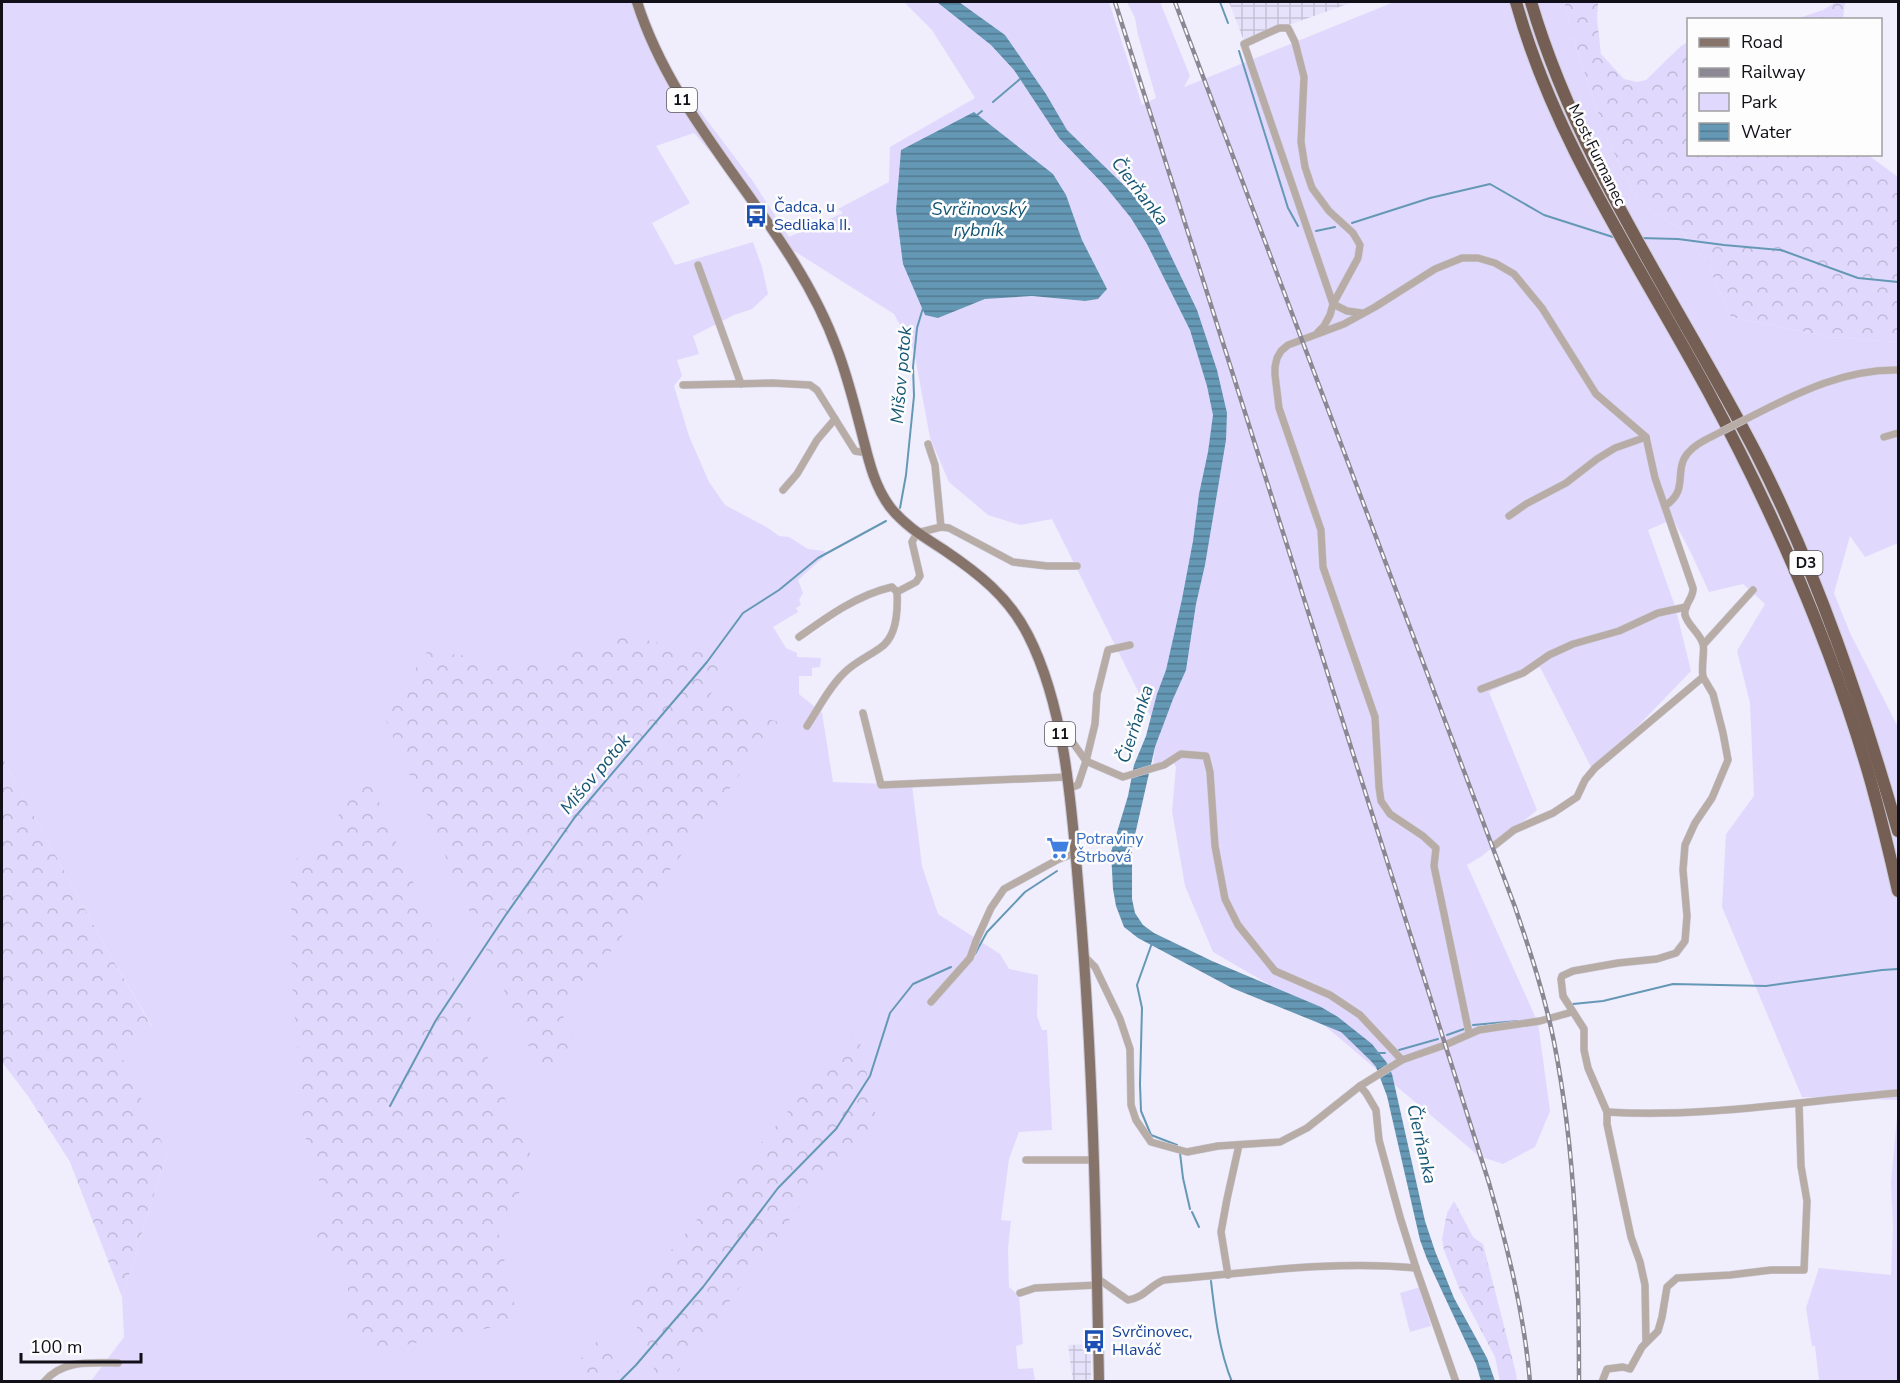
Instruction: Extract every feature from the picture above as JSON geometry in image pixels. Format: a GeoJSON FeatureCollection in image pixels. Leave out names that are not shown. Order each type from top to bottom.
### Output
{"type":"FeatureCollection","features":[{"type":"Feature","properties":{"kind":"highway","name":"Most Furmanec"},"geometry":{"type":"LineString","coordinates":[[1516,2],[1541,75],[1587,176],[1746,462],[1810,607],[1838,682],[1867,771],[1899,891]]}},
{"type":"Feature","properties":{"kind":"highway","name":"Most Furmanec"},"geometry":{"type":"LineString","coordinates":[[1531,2],[1554,69],[1595,159],[1635,236],[1758,456],[1807,564],[1854,688],[1899,831]]}},
{"type":"Feature","properties":{"kind":"main road","name":"11"},"geometry":{"type":"LineString","coordinates":[[636,2],[650,38],[684,102],[788,252],[812,292],[837,349],[874,479],[883,496],[898,516],[917,532],[976,572],[995,589],[1029,636],[1042,668],[1055,709],[1067,777],[1076,853],[1084,956],[1094,1160],[1099,1382]]}},
{"type":"Feature","properties":{"kind":"street"},"geometry":{"type":"LineString","coordinates":[[1316,334],[1330,315],[1333,304],[1358,258],[1360,245],[1353,233],[1329,211],[1312,188],[1305,167],[1301,142],[1304,77],[1295,42],[1288,28],[1279,28],[1244,44],[1333,304],[1347,311],[1365,313]]}},
{"type":"Feature","properties":{"kind":"street"},"geometry":{"type":"LineString","coordinates":[[1469,1033],[1434,866],[1436,848],[1423,836],[1390,814],[1381,801],[1378,787],[1375,717],[1323,567],[1321,530],[1279,408],[1275,375],[1277,358],[1281,351],[1288,345],[1344,324],[1435,269],[1462,258],[1478,258],[1495,263],[1514,274],[1542,308],[1596,394],[1646,437],[1655,477],[1693,588],[1694,594],[1686,607],[1685,614],[1704,644]]}},
{"type":"Feature","properties":{"kind":"street"},"geometry":{"type":"LineString","coordinates":[[698,265],[741,384]]}},
{"type":"Feature","properties":{"kind":"street"},"geometry":{"type":"LineString","coordinates":[[1665,506],[1678,494],[1680,466],[1683,458],[1694,446],[1799,392],[1862,372],[1899,370]]}},
{"type":"Feature","properties":{"kind":"street"},"geometry":{"type":"LineString","coordinates":[[683,385],[810,385],[817,390],[855,451],[866,450]]}},
{"type":"Feature","properties":{"kind":"street"},"geometry":{"type":"LineString","coordinates":[[783,490],[797,474],[817,440],[835,419]]}},
{"type":"Feature","properties":{"kind":"street"},"geometry":{"type":"LineString","coordinates":[[1884,437],[1899,433]]}},
{"type":"Feature","properties":{"kind":"street"},"geometry":{"type":"LineString","coordinates":[[1509,516],[1526,504],[1566,483],[1597,459],[1616,448],[1646,437]]}},
{"type":"Feature","properties":{"kind":"street"},"geometry":{"type":"LineString","coordinates":[[928,444],[934,465],[941,527]]}},
{"type":"Feature","properties":{"kind":"street"},"geometry":{"type":"LineString","coordinates":[[897,592],[916,582],[920,576],[912,543],[917,532],[941,527],[949,528],[972,539],[1013,562],[1047,566],[1077,566]]}},
{"type":"Feature","properties":{"kind":"street"},"geometry":{"type":"LineString","coordinates":[[799,638],[833,613],[877,590],[892,587],[897,592],[897,609],[890,638],[882,647],[846,670],[834,684],[807,726]]}},
{"type":"Feature","properties":{"kind":"street"},"geometry":{"type":"LineString","coordinates":[[1646,1342],[1645,1286],[1631,1237],[1607,1124],[1607,1112],[1588,1068],[1584,1050],[1584,1029],[1563,996],[1562,976],[1567,972],[1657,959],[1676,953],[1685,941],[1687,916],[1683,870],[1684,845],[1695,823],[1712,798],[1728,760],[1716,703],[1703,677],[1701,667],[1704,644],[1752,590]]}},
{"type":"Feature","properties":{"kind":"street"},"geometry":{"type":"LineString","coordinates":[[1481,689],[1523,673],[1549,655],[1573,644],[1619,631],[1662,612],[1686,607]]}},
{"type":"Feature","properties":{"kind":"street"},"geometry":{"type":"LineString","coordinates":[[1068,789],[1078,785],[1086,761],[1095,724],[1097,693],[1108,650],[1130,645]]}},
{"type":"Feature","properties":{"kind":"street"},"geometry":{"type":"LineString","coordinates":[[1495,845],[1514,830],[1553,813],[1576,797],[1595,768],[1703,677]]}},
{"type":"Feature","properties":{"kind":"street"},"geometry":{"type":"LineString","coordinates":[[863,713],[881,785],[1067,777]]}},
{"type":"Feature","properties":{"kind":"street"},"geometry":{"type":"LineString","coordinates":[[1060,738],[1071,740],[1086,761],[1123,777],[1164,765],[1181,754],[1206,756],[1210,772],[1215,846],[1225,899],[1238,925],[1275,971],[1330,995],[1360,1015],[1402,1060]]}},
{"type":"Feature","properties":{"kind":"street"},"geometry":{"type":"LineString","coordinates":[[931,1002],[970,958],[992,908],[1004,889],[1059,859],[1076,853]]}},
{"type":"Feature","properties":{"kind":"street"},"geometry":{"type":"LineString","coordinates":[[1084,956],[1095,967],[1120,1019],[1130,1049],[1131,1105],[1136,1120],[1151,1142],[1187,1152],[1218,1146],[1280,1142],[1306,1128],[1362,1085],[1402,1060],[1445,1045],[1469,1033],[1540,1021],[1572,1012]]}},
{"type":"Feature","properties":{"kind":"street"},"geometry":{"type":"LineString","coordinates":[[1362,1085],[1376,1110],[1379,1140],[1386,1170],[1416,1268],[1456,1382]]}},
{"type":"Feature","properties":{"kind":"street"},"geometry":{"type":"LineString","coordinates":[[1607,1112],[1668,1114],[1799,1104],[1899,1093]]}},
{"type":"Feature","properties":{"kind":"street"},"geometry":{"type":"LineString","coordinates":[[1602,1382],[1607,1369],[1623,1367],[1630,1369],[1646,1342],[1658,1330],[1667,1287],[1677,1278],[1771,1270],[1804,1270],[1807,1201],[1801,1166],[1799,1104]]}},
{"type":"Feature","properties":{"kind":"street"},"geometry":{"type":"LineString","coordinates":[[1228,1275],[1221,1232],[1239,1145]]}},
{"type":"Feature","properties":{"kind":"street"},"geometry":{"type":"LineString","coordinates":[[1026,1160],[1094,1160]]}},
{"type":"Feature","properties":{"kind":"street"},"geometry":{"type":"LineString","coordinates":[[1020,1293],[1035,1288],[1097,1281],[1128,1300],[1143,1296],[1155,1283],[1164,1280],[1341,1266],[1383,1265],[1416,1268]]}},
{"type":"Feature","properties":{"kind":"street"},"geometry":{"type":"LineString","coordinates":[[44,1382],[52,1372],[71,1364],[118,1363]]}},
{"type":"Feature","properties":{"kind":"shaded area"},"geometry":{"type":"Polygon","coordinates":[[[1229,2],[1353,2],[1244,41],[1229,2]]]}},
{"type":"Feature","properties":{"kind":"shaded area"},"geometry":{"type":"Polygon","coordinates":[[[1091,1344],[1091,1381],[1073,1381],[1068,1345],[1091,1344]]]}},
{"type":"Feature","properties":{"kind":"green space"},"geometry":{"type":"Polygon","coordinates":[[[2,2],[642,2],[672,74],[752,180],[789,237],[843,213],[838,209],[889,182],[890,147],[975,98],[932,30],[904,2],[1109,2],[1142,105],[1156,98],[1135,18],[1127,2],[1160,2],[1190,76],[1184,87],[1394,2],[1564,2],[1574,41],[1607,139],[1639,203],[1679,228],[1707,263],[1731,317],[1831,337],[1898,342],[1898,543],[1865,557],[1850,536],[1834,593],[1850,633],[1898,727],[1898,1100],[1802,1097],[1722,907],[1726,834],[1754,796],[1750,703],[1737,651],[1765,604],[1743,584],[1709,592],[1673,519],[1648,530],[1675,606],[1691,671],[1637,727],[1591,767],[1540,667],[1489,692],[1537,810],[1482,856],[1467,865],[1538,1023],[1550,1111],[1535,1147],[1503,1164],[1479,1156],[1292,998],[1213,952],[1185,886],[1172,811],[1176,767],[1171,757],[1153,765],[1155,747],[1160,735],[1052,519],[1020,525],[988,515],[949,482],[930,438],[914,351],[894,314],[791,249],[777,228],[694,133],[656,146],[690,203],[652,223],[675,265],[753,242],[762,267],[768,294],[752,309],[734,315],[693,336],[699,354],[677,360],[682,376],[674,386],[689,436],[709,482],[725,505],[779,536],[789,537],[808,549],[824,551],[827,554],[798,580],[803,593],[799,600],[801,605],[796,608],[798,612],[773,627],[786,648],[797,653],[797,657],[821,658],[820,667],[812,668],[812,676],[799,676],[799,694],[822,713],[833,782],[912,785],[922,866],[938,914],[1000,954],[1009,969],[1038,975],[1037,1016],[1042,1030],[1047,1030],[1052,1130],[1019,1132],[1009,1159],[1001,1220],[1011,1221],[1008,1248],[1009,1287],[1019,1296],[1023,1344],[1016,1346],[1018,1369],[1033,1368],[1035,1381],[91,1381],[124,1337],[122,1297],[167,1153],[115,1045],[152,1026],[106,948],[2,757],[2,2]],[[1066,196],[938,318],[985,299],[1032,296],[1085,301],[1082,240],[1066,196]]]}},
{"type":"Feature","properties":{"kind":"green space"},"geometry":{"type":"Polygon","coordinates":[[[1564,2],[1598,2],[1597,19],[1601,54],[1624,79],[1637,82],[1646,80],[1687,43],[1687,156],[1869,156],[1898,177],[1898,342],[1831,337],[1731,317],[1707,263],[1679,228],[1639,203],[1607,139],[1574,41],[1564,2]]]}},
{"type":"Feature","properties":{"kind":"green space"},"geometry":{"type":"Polygon","coordinates":[[[1836,2],[1845,2],[1843,18],[1799,18],[1823,10],[1836,2]]]}},
{"type":"Feature","properties":{"kind":"green space"},"geometry":{"type":"Polygon","coordinates":[[[620,637],[633,637],[723,658],[709,700],[778,722],[563,1017],[575,1039],[543,1079],[383,714],[427,652],[555,664],[581,648],[620,637]]]}},
{"type":"Feature","properties":{"kind":"green space"},"geometry":{"type":"Polygon","coordinates":[[[2,757],[106,948],[152,1027],[116,1045],[167,1153],[122,1297],[70,1162],[28,1096],[2,1062],[2,757]]]}},
{"type":"Feature","properties":{"kind":"green space"},"geometry":{"type":"Polygon","coordinates":[[[369,778],[532,1158],[524,1185],[497,1227],[518,1322],[376,1351],[343,1335],[348,1317],[349,1294],[343,1273],[331,1255],[306,1230],[329,1212],[304,1132],[292,981],[291,861],[318,850],[345,804],[348,791],[369,778]]]}},
{"type":"Feature","properties":{"kind":"green space"},"geometry":{"type":"Polygon","coordinates":[[[857,1029],[879,1130],[824,1173],[671,1381],[659,1381],[627,1303],[857,1029]]]}},
{"type":"Feature","properties":{"kind":"green space"},"geometry":{"type":"Polygon","coordinates":[[[1898,1105],[1898,1381],[1819,1381],[1815,1346],[1812,1346],[1806,1308],[1819,1268],[1891,1275],[1893,1226],[1891,1183],[1898,1105]]]}},
{"type":"Feature","properties":{"kind":"green space"},"geometry":{"type":"Polygon","coordinates":[[[1454,1201],[1473,1237],[1483,1244],[1517,1381],[1500,1381],[1495,1357],[1459,1288],[1444,1250],[1442,1239],[1447,1213],[1454,1201]]]}},
{"type":"Feature","properties":{"kind":"green space"},"geometry":{"type":"Polygon","coordinates":[[[1420,1287],[1431,1326],[1410,1332],[1400,1293],[1420,1287]]]}},
{"type":"Feature","properties":{"kind":"green space"},"geometry":{"type":"Polygon","coordinates":[[[603,1335],[622,1381],[560,1381],[603,1335]]]}},
{"type":"Feature","properties":{"kind":"water"},"geometry":{"type":"Polygon","coordinates":[[[937,2],[959,2],[1005,35],[1046,94],[1067,130],[1138,199],[1149,214],[1197,310],[1217,370],[1227,413],[1226,440],[1186,670],[1155,747],[1132,848],[1132,899],[1135,913],[1143,925],[1154,933],[1212,961],[1321,1007],[1338,1017],[1372,1044],[1387,1063],[1392,1074],[1425,1221],[1435,1251],[1454,1298],[1487,1358],[1495,1381],[1481,1381],[1476,1364],[1427,1259],[1420,1240],[1387,1096],[1376,1067],[1341,1032],[1232,988],[1138,938],[1124,927],[1116,906],[1113,889],[1111,852],[1128,796],[1134,765],[1146,736],[1166,670],[1193,541],[1213,415],[1190,330],[1147,244],[1131,218],[1105,186],[1059,138],[1014,70],[991,45],[937,2]]]}},
{"type":"Feature","properties":{"kind":"water","name":"Svrčinovský rybník"},"geometry":{"type":"Polygon","coordinates":[[[974,112],[1053,174],[1066,195],[1082,240],[1107,289],[1098,299],[1085,301],[1032,296],[985,299],[938,318],[925,315],[903,264],[896,210],[901,150],[974,112]]]}},
{"type":"Feature","properties":{"kind":"waterway"},"geometry":{"type":"LineString","coordinates":[[1220,2],[1228,23]]}},
{"type":"Feature","properties":{"kind":"waterway"},"geometry":{"type":"LineString","coordinates":[[1239,51],[1288,208],[1298,226]]}},
{"type":"Feature","properties":{"kind":"waterway","name":"Mišov potok"},"geometry":{"type":"LineString","coordinates":[[993,102],[1020,79]]}},
{"type":"Feature","properties":{"kind":"waterway","name":"Mišov potok"},"geometry":{"type":"LineString","coordinates":[[977,115],[982,111]]}},
{"type":"Feature","properties":{"kind":"waterway"},"geometry":{"type":"LineString","coordinates":[[1352,223],[1430,198],[1490,184],[1544,215],[1616,238]]}},
{"type":"Feature","properties":{"kind":"waterway"},"geometry":{"type":"LineString","coordinates":[[1316,231],[1335,227]]}},
{"type":"Feature","properties":{"kind":"waterway"},"geometry":{"type":"LineString","coordinates":[[1640,238],[1678,239],[1781,250],[1858,278],[1898,282]]}},
{"type":"Feature","properties":{"kind":"waterway","name":"Mišov potok"},"geometry":{"type":"LineString","coordinates":[[900,508],[906,475],[914,396],[913,367],[917,328],[923,308]]}},
{"type":"Feature","properties":{"kind":"waterway","name":"Mišov potok"},"geometry":{"type":"LineString","coordinates":[[390,1106],[436,1020],[505,916],[575,817],[707,662],[743,613],[779,590],[818,558],[886,521]]}},
{"type":"Feature","properties":{"kind":"waterway"},"geometry":{"type":"LineString","coordinates":[[1091,860],[1112,856]]}},
{"type":"Feature","properties":{"kind":"waterway"},"geometry":{"type":"LineString","coordinates":[[975,954],[987,932],[1025,892],[1057,871]]}},
{"type":"Feature","properties":{"kind":"waterway"},"geometry":{"type":"LineString","coordinates":[[1152,943],[1137,985],[1142,1008],[1141,1111],[1151,1135],[1177,1145]]}},
{"type":"Feature","properties":{"kind":"waterway"},"geometry":{"type":"LineString","coordinates":[[619,1382],[703,1287],[778,1188],[836,1129],[870,1076],[890,1013],[913,984],[951,967]]}},
{"type":"Feature","properties":{"kind":"waterway"},"geometry":{"type":"LineString","coordinates":[[1573,1004],[1603,1001],[1673,984],[1766,986],[1898,969]]}},
{"type":"Feature","properties":{"kind":"waterway"},"geometry":{"type":"LineString","coordinates":[[1473,1025],[1518,1021]]}},
{"type":"Feature","properties":{"kind":"waterway"},"geometry":{"type":"LineString","coordinates":[[1447,1035],[1464,1029]]}},
{"type":"Feature","properties":{"kind":"waterway"},"geometry":{"type":"LineString","coordinates":[[1399,1050],[1438,1039]]}},
{"type":"Feature","properties":{"kind":"waterway"},"geometry":{"type":"LineString","coordinates":[[1376,1053],[1385,1053]]}},
{"type":"Feature","properties":{"kind":"waterway"},"geometry":{"type":"LineString","coordinates":[[1180,1153],[1190,1209]]}},
{"type":"Feature","properties":{"kind":"waterway"},"geometry":{"type":"LineString","coordinates":[[1192,1212],[1199,1227]]}},
{"type":"Feature","properties":{"kind":"waterway"},"geometry":{"type":"LineString","coordinates":[[1211,1281],[1221,1345],[1232,1382]]}},
{"type":"Feature","properties":{"kind":"railway"},"geometry":{"type":"LineString","coordinates":[[1115,2],[1489,1183],[1514,1281],[1524,1331],[1530,1382]]}},
{"type":"Feature","properties":{"kind":"railway"},"geometry":{"type":"LineString","coordinates":[[1175,2],[1515,907],[1537,974],[1554,1042],[1572,1169],[1577,1254],[1579,1382]]}},
{"type":"Feature","properties":{"kind":"place","name":"Čadca, u Sedliaka II."},"geometry":{"type":"Point","coordinates":[756,216]}},
{"type":"Feature","properties":{"kind":"place","name":"Potraviny Štrbová"},"geometry":{"type":"Point","coordinates":[1058,848]}},
{"type":"Feature","properties":{"kind":"place","name":"Svrčinovec, Hlaváč"},"geometry":{"type":"Point","coordinates":[1094,1341]}},
{"type":"Feature","properties":{"kind":"water label","name":"Čierňanka"},"geometry":{"type":"Point","coordinates":[1140,191]}},
{"type":"Feature","properties":{"kind":"water label","name":"Čierňanka"},"geometry":{"type":"Point","coordinates":[1135,724]}},
{"type":"Feature","properties":{"kind":"water label","name":"Čierňanka"},"geometry":{"type":"Point","coordinates":[1422,1144]}}]}
